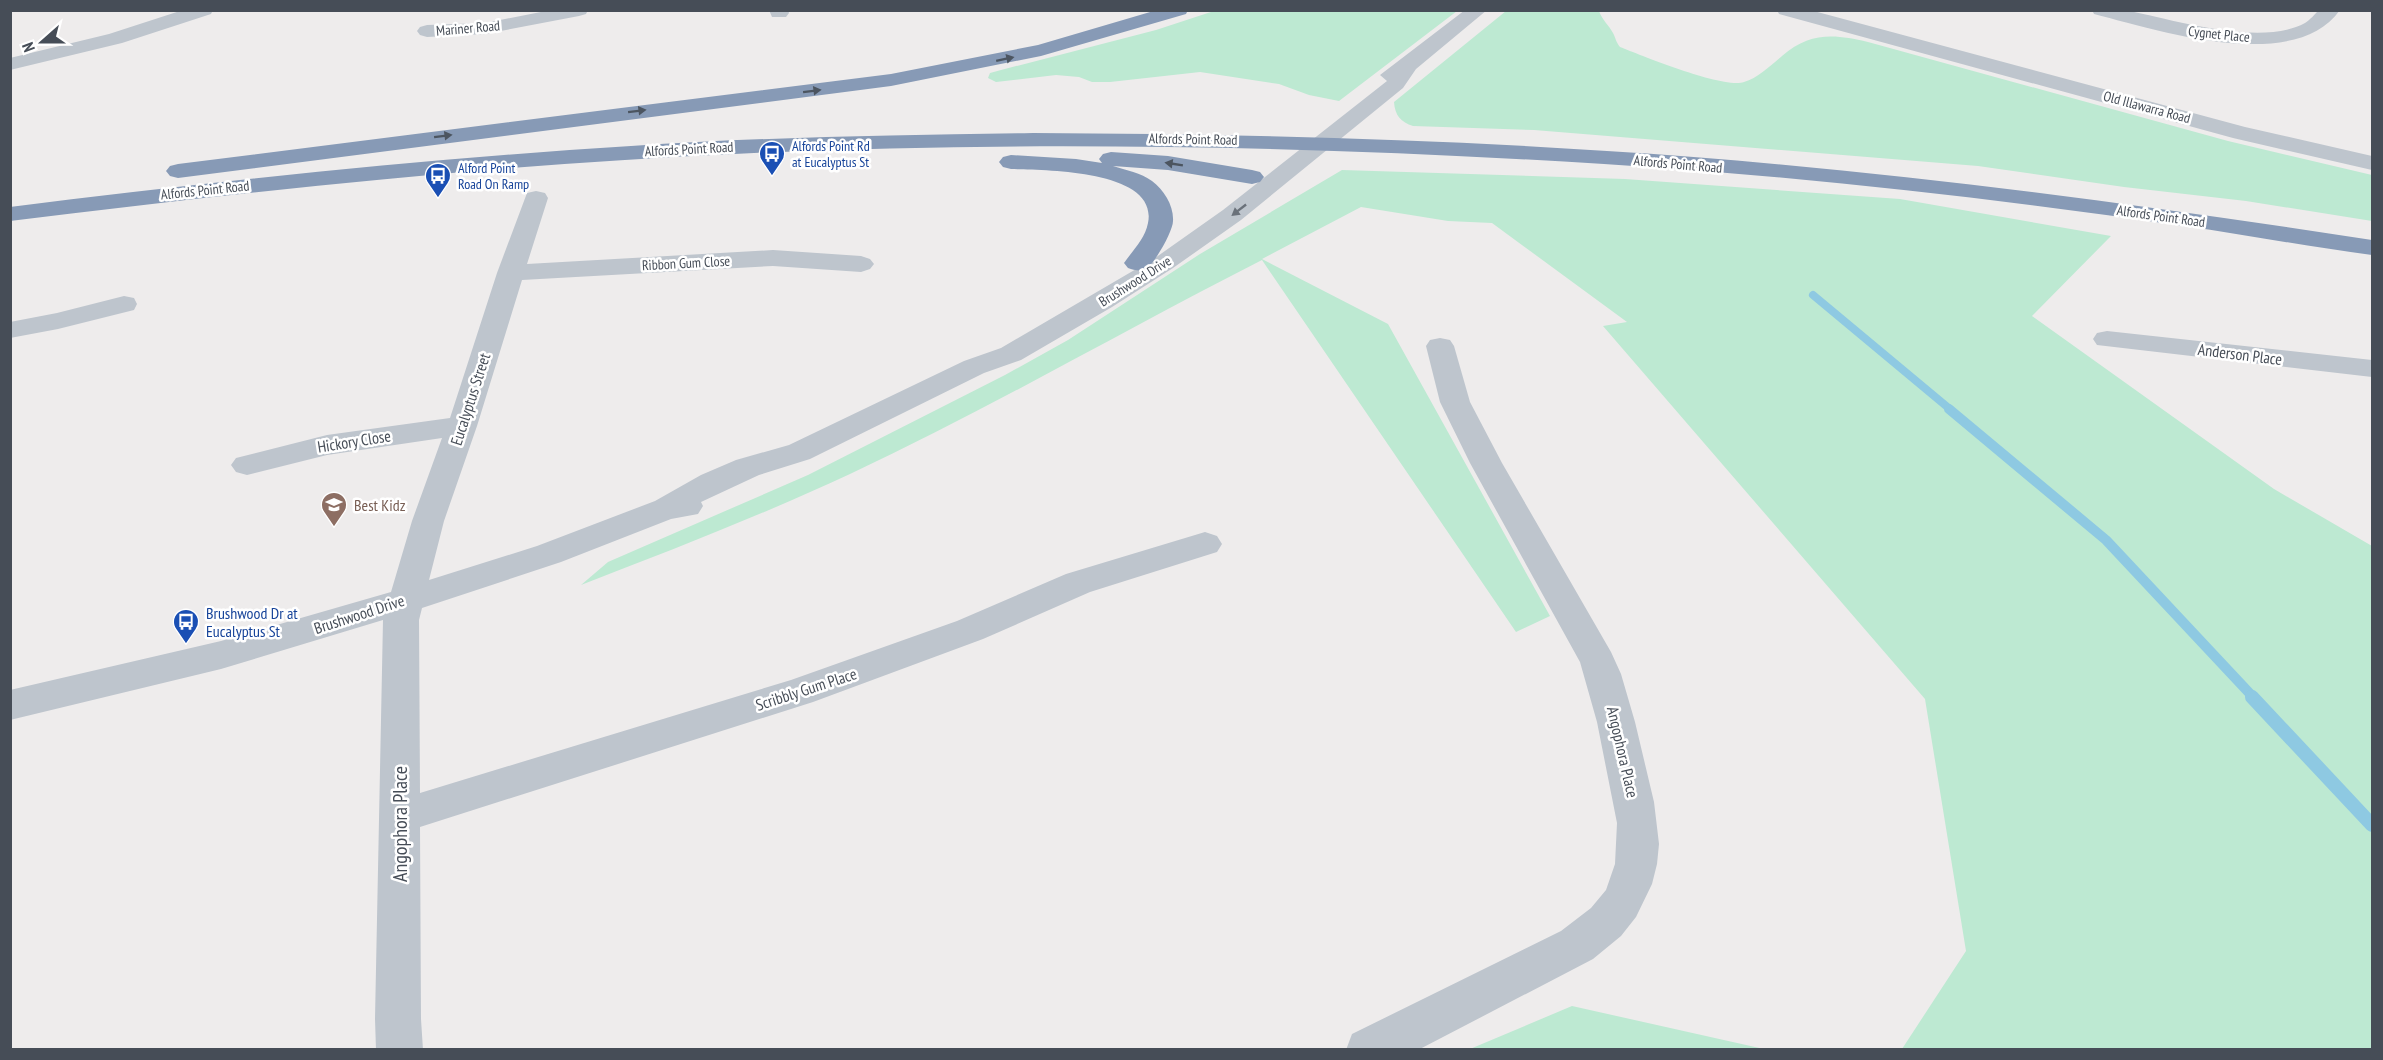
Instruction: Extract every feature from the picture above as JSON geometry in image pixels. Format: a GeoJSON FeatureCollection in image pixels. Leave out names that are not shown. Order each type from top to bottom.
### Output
{"type":"FeatureCollection","features":[{"type":"Feature","properties":{"kind":"highway"},"geometry":{"type":"LineString","coordinates":[[153,174],[891,80],[1041,50],[1179,10]]}},
{"type":"Feature","properties":{"kind":"highway","name":"Alfords Point Road"},"geometry":{"type":"LineString","coordinates":[[10,200],[288,168],[602,141],[885,129],[1155,128],[1452,137],[1745,158],[2019,186],[2373,232]]}},
{"type":"Feature","properties":{"kind":"highway","name":"Alfords Point Road"},"geometry":{"type":"LineString","coordinates":[[10,214],[317,178],[621,153],[945,140],[1192,139],[1489,150],[1782,172],[2116,210],[2373,248]]}},
{"type":"Feature","properties":{"kind":"highway"},"geometry":{"type":"LineString","coordinates":[[10,222],[252,193],[511,171],[693,163],[1011,162],[1127,159],[1274,171]]}},
{"type":"Feature","properties":{"kind":"highway"},"geometry":{"type":"LineString","coordinates":[[1011,162],[1092,168],[1123,176],[1144,187],[1157,201],[1161,218],[1159,228],[1137,263]]}},
{"type":"Feature","properties":{"kind":"highway"},"geometry":{"type":"LineString","coordinates":[[10,192],[34,189]]}},
{"type":"Feature","properties":{"kind":"street"},"geometry":{"type":"LineString","coordinates":[[10,64],[116,39],[204,10]]}},
{"type":"Feature","properties":{"kind":"street","name":"Mariner Road"},"geometry":{"type":"LineString","coordinates":[[428,31],[475,30],[579,10]]}},
{"type":"Feature","properties":{"kind":"street","name":"Brushwood Drive"},"geometry":{"type":"LineString","coordinates":[[10,705],[221,655],[336,623],[549,554],[666,510],[688,506],[781,466],[799,452],[974,367],[1011,354],[1123,289],[1193,243],[1372,84],[1408,65],[1478,10]]}},
{"type":"Feature","properties":{"kind":"street","name":"Old Illawarra Road"},"geometry":{"type":"LineString","coordinates":[[1785,10],[1867,34],[1922,46],[2241,133],[2373,163]]}},
{"type":"Feature","properties":{"kind":"street","name":"Old Illawarra Road"},"geometry":{"type":"LineString","coordinates":[[1811,10],[1867,26],[1922,46]]}},
{"type":"Feature","properties":{"kind":"street","name":"Cygnet Place"},"geometry":{"type":"LineString","coordinates":[[2101,10],[2199,33],[2261,38],[2306,31],[2317,26],[2331,10]]}},
{"type":"Feature","properties":{"kind":"street","name":"Brushwood Drive"},"geometry":{"type":"LineString","coordinates":[[974,367],[1000,347],[1081,300],[1274,171],[1396,84],[1408,65]]}},
{"type":"Feature","properties":{"kind":"street","name":"Eucalyptus Street"},"geometry":{"type":"LineString","coordinates":[[405,599],[428,521],[462,426],[536,198]]}},
{"type":"Feature","properties":{"kind":"street","name":"Ribbon Gum Close"},"geometry":{"type":"LineString","coordinates":[[510,273],[773,258],[861,264]]}},
{"type":"Feature","properties":{"kind":"street"},"geometry":{"type":"LineString","coordinates":[[10,330],[124,304]]}},
{"type":"Feature","properties":{"kind":"street","name":"Anderson Place"},"geometry":{"type":"LineString","coordinates":[[2107,339],[2373,369]]}},
{"type":"Feature","properties":{"kind":"street","name":"Angophora Place"},"geometry":{"type":"LineString","coordinates":[[1369,1050],[1577,945],[1606,922],[1625,897],[1636,869],[1640,839],[1636,807],[1607,682],[1590,646],[1486,463],[1455,402],[1440,346]]}},
{"type":"Feature","properties":{"kind":"street","name":"Hickory Close"},"geometry":{"type":"LineString","coordinates":[[248,465],[327,445],[462,426]]}},
{"type":"Feature","properties":{"kind":"street","name":"Scribbly Gum Place"},"geometry":{"type":"LineString","coordinates":[[400,816],[800,692],[970,630],[1078,583],[1205,544]]}},
{"type":"Feature","properties":{"kind":"street","name":"Angophora Place"},"geometry":{"type":"LineString","coordinates":[[400,1050],[398,1019],[399,656],[405,599]]}},
{"type":"Feature","properties":{"kind":"green space"},"geometry":{"type":"Polygon","coordinates":[[[1214,11],[1457,11],[1339,101],[1309,95],[1279,84],[1200,72],[1110,82],[1092,82],[1079,77],[1056,75],[996,82],[988,78],[990,73],[1156,30],[1214,11]]]}},
{"type":"Feature","properties":{"kind":"green space"},"geometry":{"type":"Polygon","coordinates":[[[1506,11],[1599,11],[1620,47],[1683,71],[1734,83],[1754,78],[1792,48],[1813,39],[1844,37],[1868,42],[2228,141],[2372,175],[2372,221],[2246,201],[2124,187],[1978,166],[1534,130],[1413,126],[1405,123],[1397,115],[1394,102],[1506,11]]]}},
{"type":"Feature","properties":{"kind":"green space"},"geometry":{"type":"Polygon","coordinates":[[[1342,170],[1625,179],[1900,199],[2111,236],[2032,316],[2274,489],[2372,546],[2372,1049],[1902,1049],[1966,951],[1925,699],[1603,326],[1627,322],[1492,223],[1448,221],[1361,207],[1262,259],[1388,324],[1550,616],[1516,632],[1262,260],[903,449],[750,518],[581,585],[608,562],[808,475],[1005,375],[1068,340],[1200,254],[1342,170]]]}},
{"type":"Feature","properties":{"kind":"green space"},"geometry":{"type":"Polygon","coordinates":[[[1572,1006],[1764,1049],[1470,1049],[1572,1006]]]}},
{"type":"Feature","properties":{"kind":"waterway"},"geometry":{"type":"LineString","coordinates":[[1813,295],[1951,410]]}},
{"type":"Feature","properties":{"kind":"waterway"},"geometry":{"type":"LineString","coordinates":[[1949,409],[2106,540],[2254,698]]}},
{"type":"Feature","properties":{"kind":"waterway"},"geometry":{"type":"LineString","coordinates":[[2252,697],[2372,825]]}},
{"type":"Feature","properties":{"kind":"place","name":"Alfords Point Rd at Eucalyptus St"},"geometry":{"type":"Point","coordinates":[772,177]}},
{"type":"Feature","properties":{"kind":"place","name":"Alford Point Road On Ramp"},"geometry":{"type":"Point","coordinates":[438,199]}},
{"type":"Feature","properties":{"kind":"place","name":"Best Kidz"},"geometry":{"type":"Point","coordinates":[334,528]}},
{"type":"Feature","properties":{"kind":"place","name":"Brushwood Dr at Eucalyptus St"},"geometry":{"type":"Point","coordinates":[186,645]}}]}
